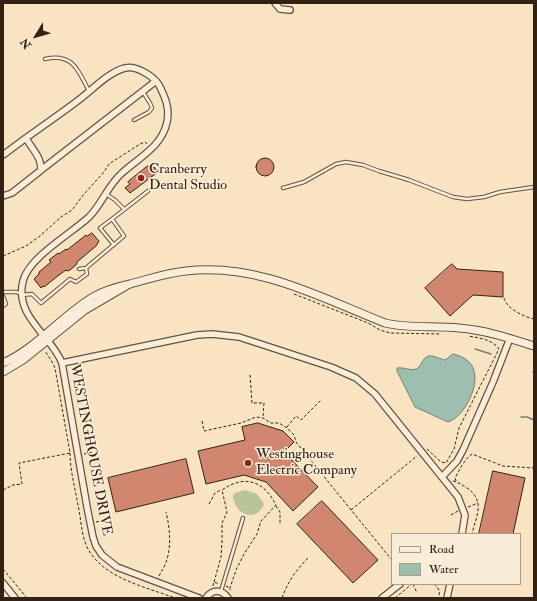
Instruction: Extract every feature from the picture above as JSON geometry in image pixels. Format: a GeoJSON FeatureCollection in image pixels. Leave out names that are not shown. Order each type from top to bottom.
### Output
{"type":"FeatureCollection","features":[{"type":"Feature","properties":{"kind":"street"},"geometry":{"type":"LineString","coordinates":[[275,3],[280,9],[290,10]]}},
{"type":"Feature","properties":{"kind":"street"},"geometry":{"type":"LineString","coordinates":[[3,155],[109,76],[126,68],[135,68],[148,75],[156,82],[167,102],[167,123],[164,132],[153,147],[149,152],[120,174],[96,210],[88,218],[60,238],[30,268],[23,281],[22,295]]}},
{"type":"Feature","properties":{"kind":"street"},"geometry":{"type":"LineString","coordinates":[[3,196],[12,193],[156,82]]}},
{"type":"Feature","properties":{"kind":"street"},"geometry":{"type":"LineString","coordinates":[[26,138],[40,160],[42,165],[40,171]]}},
{"type":"Feature","properties":{"kind":"street"},"geometry":{"type":"LineString","coordinates":[[3,372],[23,360],[76,308],[87,301],[110,289],[159,275],[186,271],[237,271],[277,280],[385,323],[398,326],[464,328],[510,338],[534,346]]}},
{"type":"Feature","properties":{"kind":"street","name":"WESTINGHOUSE DRIVE"},"geometry":{"type":"LineString","coordinates":[[22,295],[26,310],[45,339],[57,353],[62,363],[87,507],[96,546],[102,555],[117,567],[199,598]]}},
{"type":"Feature","properties":{"kind":"street"},"geometry":{"type":"LineString","coordinates":[[62,363],[197,335],[212,334],[239,337],[331,367],[356,378],[375,394],[458,497],[465,515],[462,533]]}},
{"type":"Feature","properties":{"kind":"street"},"geometry":{"type":"LineString","coordinates":[[442,477],[457,461],[463,450],[493,382],[510,338]]}},
{"type":"Feature","properties":{"kind":"street"},"geometry":{"type":"LineString","coordinates":[[3,363],[45,339]]}},
{"type":"Feature","properties":{"kind":"street"},"geometry":{"type":"LineString","coordinates":[[3,583],[15,598]]}},
{"type":"Feature","properties":{"kind":"street"},"geometry":{"type":"LineString","coordinates":[[382,598],[399,585]]}},
{"type":"Feature","properties":{"kind":"street"},"geometry":{"type":"LineString","coordinates":[[446,598],[450,585]]}},
{"type":"Feature","properties":{"kind":"street"},"geometry":{"type":"LineString","coordinates":[[206,598],[212,592],[224,593],[228,598]]}},
{"type":"Feature","properties":{"kind":"lane"},"geometry":{"type":"LineString","coordinates":[[45,59],[56,57],[68,60],[80,74],[89,92]]}},
{"type":"Feature","properties":{"kind":"lane"},"geometry":{"type":"LineString","coordinates":[[134,120],[149,112],[152,108],[143,92]]}},
{"type":"Feature","properties":{"kind":"lane"},"geometry":{"type":"LineString","coordinates":[[283,188],[304,182],[336,164],[346,162],[364,165],[415,182],[453,197],[467,199],[534,187]]}},
{"type":"Feature","properties":{"kind":"lane"},"geometry":{"type":"LineString","coordinates":[[114,245],[100,228],[148,191]]}},
{"type":"Feature","properties":{"kind":"lane"},"geometry":{"type":"LineString","coordinates":[[106,194],[124,209]]}},
{"type":"Feature","properties":{"kind":"lane"},"geometry":{"type":"LineString","coordinates":[[79,269],[86,268],[124,236],[112,219]]}},
{"type":"Feature","properties":{"kind":"lane"},"geometry":{"type":"LineString","coordinates":[[70,279],[76,282],[86,274],[86,268]]}},
{"type":"Feature","properties":{"kind":"lane"},"geometry":{"type":"LineString","coordinates":[[3,292],[17,292],[22,295],[32,294],[41,303],[70,279],[72,274]]}},
{"type":"Feature","properties":{"kind":"lane"},"geometry":{"type":"LineString","coordinates":[[3,296],[6,304],[3,306]]}},
{"type":"Feature","properties":{"kind":"lane"},"geometry":{"type":"LineString","coordinates":[[221,592],[243,518]]}},
{"type":"Feature","properties":{"kind":"path"},"geometry":{"type":"LineString","coordinates":[[3,256],[26,246],[72,210],[84,194],[116,159],[145,142],[153,147]]}},
{"type":"Feature","properties":{"kind":"path"},"geometry":{"type":"LineString","coordinates":[[504,298],[506,304],[525,316],[534,319]]}},
{"type":"Feature","properties":{"kind":"path"},"geometry":{"type":"LineString","coordinates":[[424,446],[439,461],[446,463],[450,458],[459,428],[499,349]]}},
{"type":"Feature","properties":{"kind":"path"},"geometry":{"type":"LineString","coordinates":[[45,350],[55,368],[83,531],[91,554],[98,563],[109,572],[176,598]]}},
{"type":"Feature","properties":{"kind":"path"},"geometry":{"type":"LineString","coordinates":[[250,375],[252,403],[264,403],[262,418]]}},
{"type":"Feature","properties":{"kind":"path"},"geometry":{"type":"LineString","coordinates":[[287,428],[296,416],[301,420],[321,400]]}},
{"type":"Feature","properties":{"kind":"path"},"geometry":{"type":"LineString","coordinates":[[202,421],[204,431],[241,423],[256,418],[262,418],[271,423],[279,423],[287,428],[294,435],[296,442],[391,558]]}},
{"type":"Feature","properties":{"kind":"path"},"geometry":{"type":"LineString","coordinates":[[3,490],[13,485],[22,484],[19,463],[70,453]]}},
{"type":"Feature","properties":{"kind":"path"},"geometry":{"type":"LineString","coordinates":[[351,510],[422,453]]}},
{"type":"Feature","properties":{"kind":"path"},"geometry":{"type":"LineString","coordinates":[[456,481],[455,478],[458,472],[465,461],[472,454],[504,466],[534,468]]}},
{"type":"Feature","properties":{"kind":"path"},"geometry":{"type":"LineString","coordinates":[[451,481],[456,481],[474,494],[478,503],[478,515],[472,533]]}},
{"type":"Feature","properties":{"kind":"path"},"geometry":{"type":"LineString","coordinates":[[209,504],[215,493],[222,490]]}},
{"type":"Feature","properties":{"kind":"path"},"geometry":{"type":"LineString","coordinates":[[276,505],[280,512],[280,526]]}},
{"type":"Feature","properties":{"kind":"path"},"geometry":{"type":"LineString","coordinates":[[157,582],[165,566],[169,544],[170,532],[166,512]]}},
{"type":"Feature","properties":{"kind":"path"},"geometry":{"type":"LineString","coordinates":[[282,598],[293,573],[309,557]]}},
{"type":"Feature","properties":{"kind":"path"},"geometry":{"type":"LineString","coordinates":[[3,569],[27,598]]}},
{"type":"Feature","properties":{"kind":"path"},"geometry":{"type":"LineString","coordinates":[[395,598],[412,585]]}},
{"type":"Feature","properties":{"kind":"path"},"geometry":{"type":"LineString","coordinates":[[413,585],[417,593]]}},
{"type":"Feature","properties":{"kind":"path"},"geometry":{"type":"LineString","coordinates":[[435,585],[440,591],[439,598]]}},
{"type":"Feature","properties":{"kind":"green space"},"geometry":{"type":"Polygon","coordinates":[[[245,490],[257,494],[264,504],[261,510],[256,514],[251,515],[241,512],[234,502],[233,495],[245,490]]]}},
{"type":"Feature","properties":{"kind":"water"},"geometry":{"type":"Polygon","coordinates":[[[453,354],[460,356],[471,364],[475,378],[472,393],[465,408],[454,419],[448,422],[415,407],[397,371],[397,368],[412,370],[416,369],[426,357],[431,356],[445,360],[453,354]]]}},
{"type":"Feature","properties":{"kind":"building"},"geometry":{"type":"Polygon","coordinates":[[[261,158],[269,158],[274,163],[272,174],[269,176],[261,176],[256,171],[256,163],[261,158]]]}},
{"type":"Feature","properties":{"kind":"building","name":"Cranberry Dental Studio"},"geometry":{"type":"Polygon","coordinates":[[[148,166],[150,169],[154,167],[158,172],[130,193],[125,188],[130,184],[128,182],[148,166]]]}},
{"type":"Feature","properties":{"kind":"building"},"geometry":{"type":"Polygon","coordinates":[[[92,233],[99,241],[96,246],[70,270],[66,270],[41,288],[34,279],[39,272],[51,262],[49,260],[58,253],[59,254],[66,249],[67,250],[86,235],[87,236],[92,233]]]}},
{"type":"Feature","properties":{"kind":"building"},"geometry":{"type":"Polygon","coordinates":[[[452,264],[457,269],[503,272],[503,297],[473,295],[450,316],[425,288],[452,264]]]}},
{"type":"Feature","properties":{"kind":"building","name":"Westinghouse Electric Company"},"geometry":{"type":"Polygon","coordinates":[[[258,423],[283,431],[294,442],[284,452],[318,487],[293,511],[266,482],[244,475],[206,484],[198,451],[245,440],[242,427],[258,423]]]}},
{"type":"Feature","properties":{"kind":"building"},"geometry":{"type":"Polygon","coordinates":[[[186,459],[194,493],[116,512],[108,478],[186,459]]]}},
{"type":"Feature","properties":{"kind":"building"},"geometry":{"type":"Polygon","coordinates":[[[493,471],[525,478],[513,533],[479,533],[493,471]]]}},
{"type":"Feature","properties":{"kind":"building"},"geometry":{"type":"Polygon","coordinates":[[[322,501],[378,560],[353,583],[297,524],[322,501]]]}},
{"type":"Feature","properties":{"kind":"waterway"},"geometry":{"type":"LineString","coordinates":[[475,349],[491,354]]}},
{"type":"Feature","properties":{"kind":"waterway"},"geometry":{"type":"LineString","coordinates":[[521,417],[527,417],[534,420]]}},
{"type":"Feature","properties":{"kind":"place","name":"Cranberry Dental Studio"},"geometry":{"type":"Point","coordinates":[141,178]}},
{"type":"Feature","properties":{"kind":"place","name":"Westinghouse Electric Company"},"geometry":{"type":"Point","coordinates":[248,463]}}]}
